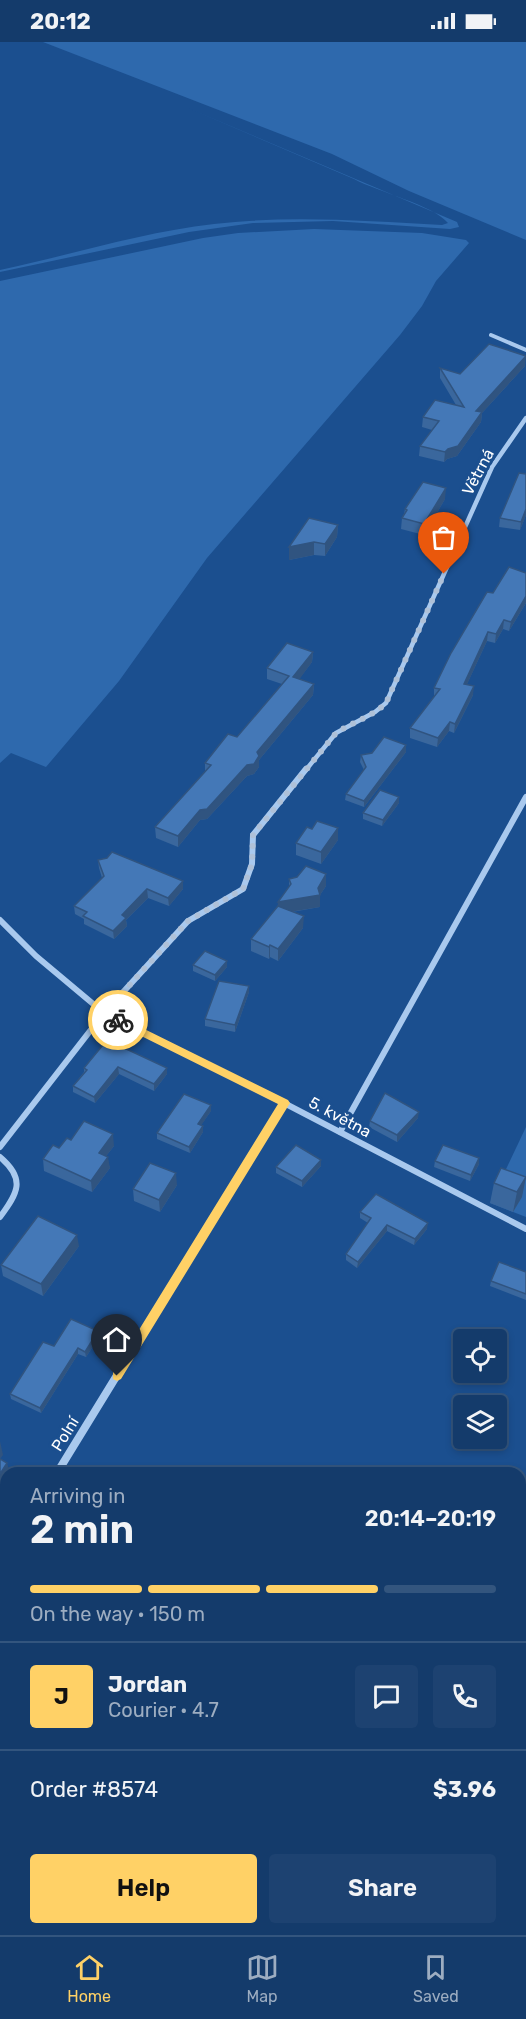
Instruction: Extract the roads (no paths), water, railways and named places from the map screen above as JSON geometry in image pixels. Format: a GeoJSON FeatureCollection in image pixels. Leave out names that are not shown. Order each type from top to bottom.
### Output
{"type":"FeatureCollection","features":[{"type":"Feature","properties":{"kind":"street"},"geometry":{"type":"LineString","coordinates":[[490,334],[526,350]]}},
{"type":"Feature","properties":{"kind":"street","name":"Větrná"},"geometry":{"type":"LineString","coordinates":[[104,1013],[188,921],[243,889],[252,864],[253,835],[336,733],[376,713],[386,703],[492,467],[526,418]]}},
{"type":"Feature","properties":{"kind":"street"},"geometry":{"type":"LineString","coordinates":[[340,1132],[526,797]]}},
{"type":"Feature","properties":{"kind":"street","name":"5. května"},"geometry":{"type":"LineString","coordinates":[[0,920],[36,956],[104,1013],[284,1103],[526,1229]]}},
{"type":"Feature","properties":{"kind":"street"},"geometry":{"type":"LineString","coordinates":[[0,1147],[104,1013]]}},
{"type":"Feature","properties":{"kind":"street","name":"Polní"},"geometry":{"type":"LineString","coordinates":[[61,1467],[284,1103]]}},
{"type":"Feature","properties":{"kind":"street"},"geometry":{"type":"LineString","coordinates":[[0,1157],[11,1165],[18,1181],[17,1194],[0,1217]]}}]}
